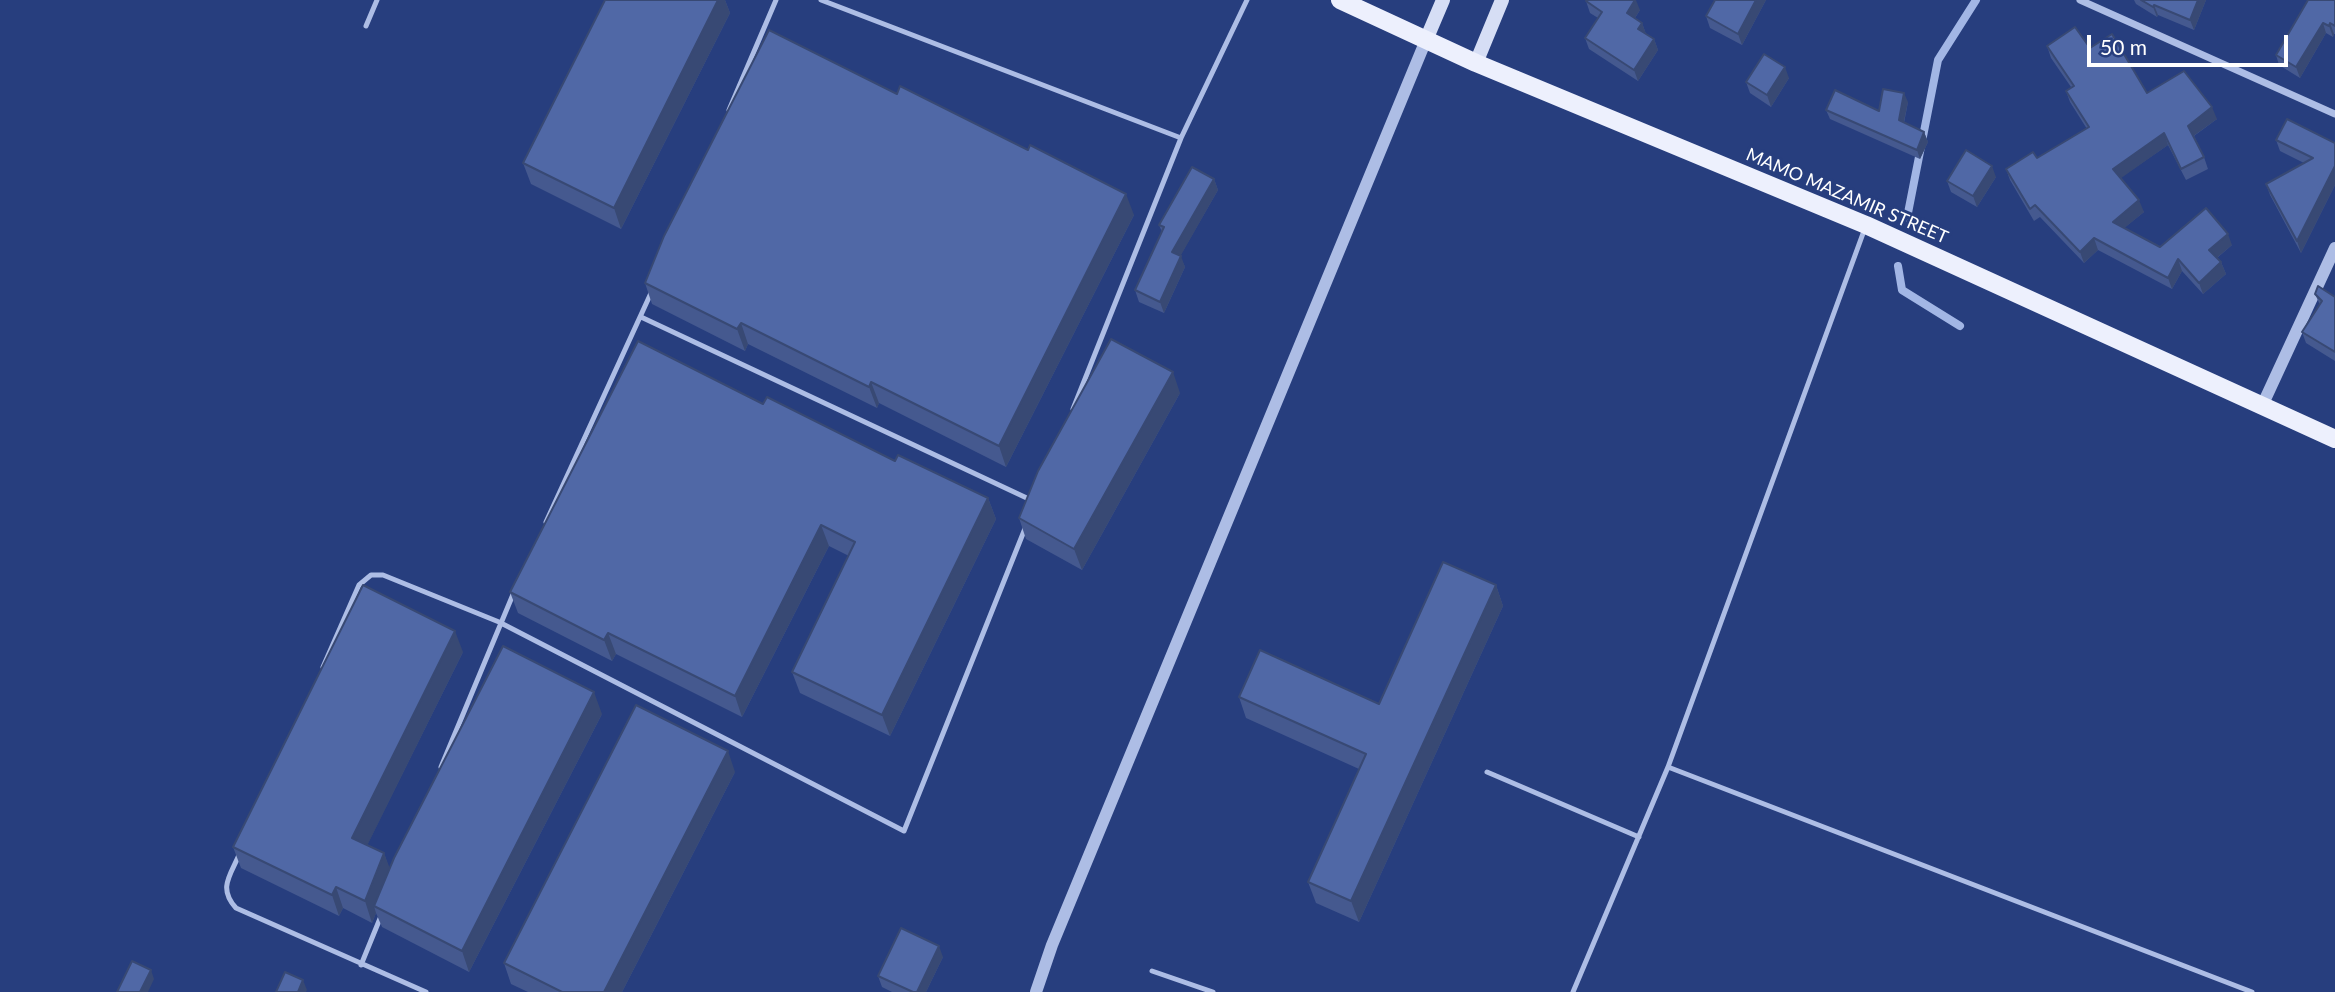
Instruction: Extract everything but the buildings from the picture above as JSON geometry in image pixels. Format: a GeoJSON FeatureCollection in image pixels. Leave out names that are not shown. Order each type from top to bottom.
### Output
{"type":"FeatureCollection","features":[{"type":"Feature","properties":{"kind":"main road","name":"MAMO MAZAMIR STREET"},"geometry":{"type":"LineString","coordinates":[[1340,0],[1476,63],[1866,225],[2335,439]]}},
{"type":"Feature","properties":{"kind":"main road"},"geometry":{"type":"LineString","coordinates":[[1426,40],[1443,0]]}},
{"type":"Feature","properties":{"kind":"main road"},"geometry":{"type":"LineString","coordinates":[[1476,63],[1503,0]]}},
{"type":"Feature","properties":{"kind":"street"},"geometry":{"type":"LineString","coordinates":[[2080,0],[2335,114]]}},
{"type":"Feature","properties":{"kind":"street"},"geometry":{"type":"LineString","coordinates":[[1036,992],[1057,932],[1426,40]]}},
{"type":"Feature","properties":{"kind":"street"},"geometry":{"type":"LineString","coordinates":[[2262,406],[2335,248]]}},
{"type":"Feature","properties":{"kind":"lane"},"geometry":{"type":"LineString","coordinates":[[366,26],[377,0]]}},
{"type":"Feature","properties":{"kind":"lane"},"geometry":{"type":"LineString","coordinates":[[727,114],[776,0]]}},
{"type":"Feature","properties":{"kind":"lane"},"geometry":{"type":"LineString","coordinates":[[821,0],[1181,138]]}},
{"type":"Feature","properties":{"kind":"lane"},"geometry":{"type":"LineString","coordinates":[[1072,411],[1181,138],[1247,0]]}},
{"type":"Feature","properties":{"kind":"lane"},"geometry":{"type":"LineString","coordinates":[[1573,992],[1668,767],[1866,225]]}},
{"type":"Feature","properties":{"kind":"lane"},"geometry":{"type":"LineString","coordinates":[[545,524],[652,291]]}},
{"type":"Feature","properties":{"kind":"lane"},"geometry":{"type":"LineString","coordinates":[[641,317],[1035,502]]}},
{"type":"Feature","properties":{"kind":"lane"},"geometry":{"type":"LineString","coordinates":[[320,673],[359,585],[371,575],[383,575],[499,622],[904,831],[1030,515]]}},
{"type":"Feature","properties":{"kind":"lane"},"geometry":{"type":"LineString","coordinates":[[438,774],[499,622],[517,585]]}},
{"type":"Feature","properties":{"kind":"lane"},"geometry":{"type":"LineString","coordinates":[[1668,767],[2252,992]]}},
{"type":"Feature","properties":{"kind":"lane"},"geometry":{"type":"LineString","coordinates":[[1487,772],[1639,837]]}},
{"type":"Feature","properties":{"kind":"lane"},"geometry":{"type":"LineString","coordinates":[[242,849],[225,887],[228,900],[236,908],[426,992]]}},
{"type":"Feature","properties":{"kind":"lane"},"geometry":{"type":"LineString","coordinates":[[361,965],[382,914]]}},
{"type":"Feature","properties":{"kind":"lane"},"geometry":{"type":"LineString","coordinates":[[1152,971],[1213,992]]}},
{"type":"Feature","properties":{"kind":"waterway"},"geometry":{"type":"LineString","coordinates":[[1907,218],[1938,60],[1976,0]]}},
{"type":"Feature","properties":{"kind":"waterway"},"geometry":{"type":"LineString","coordinates":[[1898,266],[1902,290],[1960,326]]}}]}
